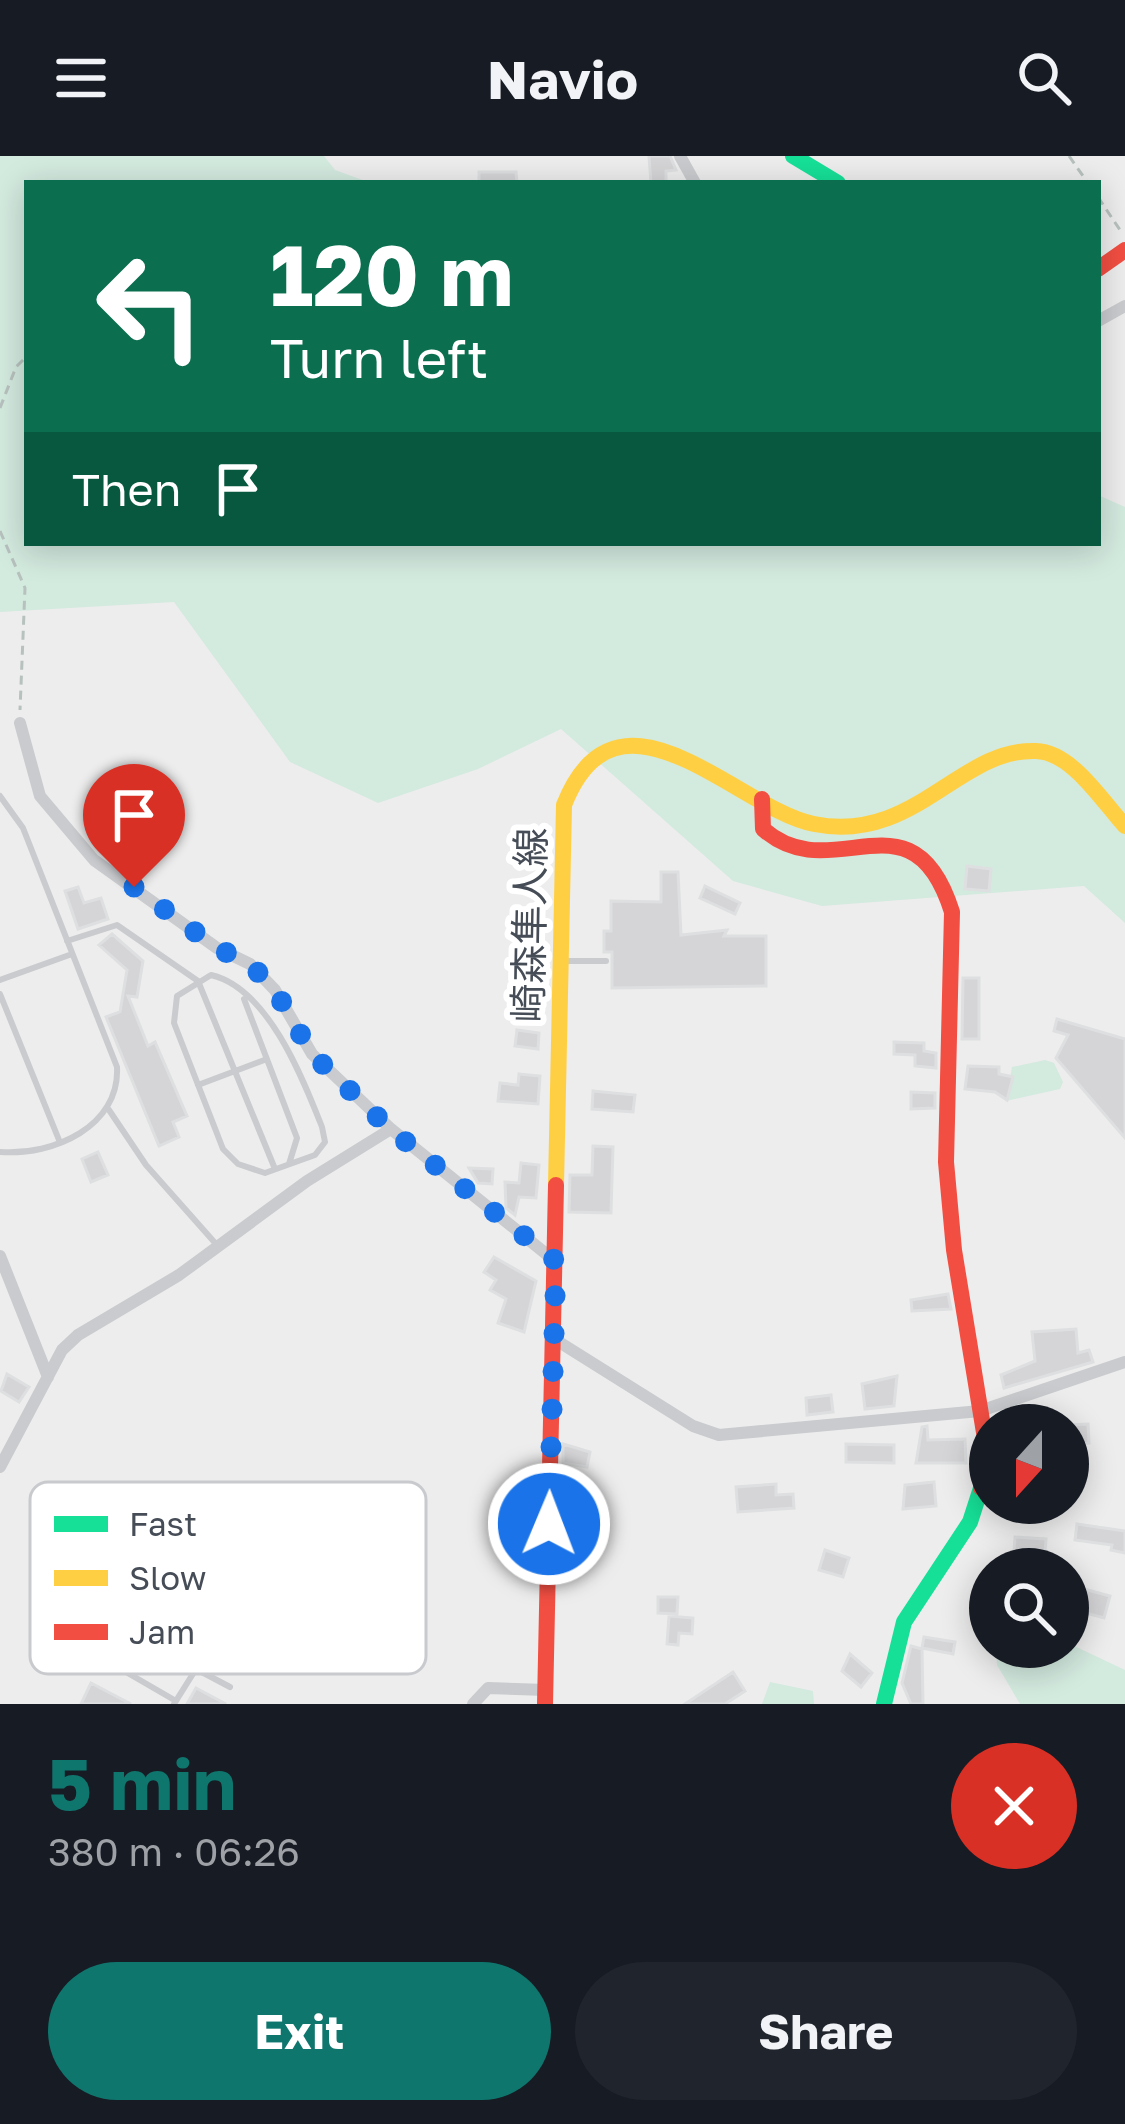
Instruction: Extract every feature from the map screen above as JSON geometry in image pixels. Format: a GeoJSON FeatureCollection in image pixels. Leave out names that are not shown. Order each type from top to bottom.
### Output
{"type":"FeatureCollection","features":[{"type":"Feature","properties":{"kind":"main road"},"geometry":{"type":"LineString","coordinates":[[793,156],[833,180]]}},
{"type":"Feature","properties":{"kind":"main road","name":"崎森隼人線"},"geometry":{"type":"LineString","coordinates":[[545,1697],[564,805],[577,779],[596,760],[638,744],[658,745],[808,824],[886,820],[916,808],[980,766],[1046,750],[1059,755],[1125,826]]}},
{"type":"Feature","properties":{"kind":"main road"},"geometry":{"type":"LineString","coordinates":[[762,799],[760,816],[769,838],[786,846],[909,848],[933,862],[949,891],[946,1162],[954,1250],[979,1404]]}},
{"type":"Feature","properties":{"kind":"main road"},"geometry":{"type":"LineString","coordinates":[[884,1704],[904,1622],[969,1516]]}},
{"type":"Feature","properties":{"kind":"street"},"geometry":{"type":"LineString","coordinates":[[20,723],[40,796],[58,820],[106,868],[217,948],[250,964],[275,990],[312,1054],[391,1130],[556,1261]]}},
{"type":"Feature","properties":{"kind":"street"},"geometry":{"type":"LineString","coordinates":[[0,1467],[48,1377],[78,1335],[391,1130]]}},
{"type":"Feature","properties":{"kind":"street"},"geometry":{"type":"LineString","coordinates":[[0,1256],[48,1377]]}},
{"type":"Feature","properties":{"kind":"street"},"geometry":{"type":"LineString","coordinates":[[551,1336],[692,1426],[719,1435],[969,1412]]}},
{"type":"Feature","properties":{"kind":"street"},"geometry":{"type":"LineString","coordinates":[[1001,1404],[1125,1362]]}},
{"type":"Feature","properties":{"kind":"street"},"geometry":{"type":"LineString","coordinates":[[473,1704],[488,1688],[545,1697]]}},
{"type":"Feature","properties":{"kind":"lane"},"geometry":{"type":"LineString","coordinates":[[0,796],[23,828],[117,1067],[118,1086],[109,1110],[92,1127],[59,1140],[0,1152]]}},
{"type":"Feature","properties":{"kind":"lane"},"geometry":{"type":"LineString","coordinates":[[68,941],[117,925],[198,981],[275,1169]]}},
{"type":"Feature","properties":{"kind":"lane"},"geometry":{"type":"LineString","coordinates":[[0,980],[72,954]]}},
{"type":"Feature","properties":{"kind":"lane"},"geometry":{"type":"LineString","coordinates":[[562,961],[606,961]]}},
{"type":"Feature","properties":{"kind":"lane"},"geometry":{"type":"LineString","coordinates":[[221,977],[241,991],[287,1045],[322,1127],[321,1150],[275,1169],[250,1171],[223,1149],[174,1010],[177,995],[198,981],[221,977]]}},
{"type":"Feature","properties":{"kind":"lane"},"geometry":{"type":"LineString","coordinates":[[241,991],[297,1138],[289,1164]]}},
{"type":"Feature","properties":{"kind":"lane"},"geometry":{"type":"LineString","coordinates":[[0,994],[59,1140]]}},
{"type":"Feature","properties":{"kind":"lane"},"geometry":{"type":"LineString","coordinates":[[198,1085],[267,1059]]}},
{"type":"Feature","properties":{"kind":"lane"},"geometry":{"type":"LineString","coordinates":[[109,1110],[146,1165],[218,1247]]}},
{"type":"Feature","properties":{"kind":"lane"},"geometry":{"type":"LineString","coordinates":[[129,1674],[175,1702],[193,1674]]}},
{"type":"Feature","properties":{"kind":"lane"},"geometry":{"type":"LineString","coordinates":[[205,1674],[230,1687]]}},
{"type":"Feature","properties":{"kind":"path"},"geometry":{"type":"LineString","coordinates":[[1101,202],[1125,241]]}},
{"type":"Feature","properties":{"kind":"path"},"geometry":{"type":"LineString","coordinates":[[0,408],[16,367],[24,359]]}},
{"type":"Feature","properties":{"kind":"path"},"geometry":{"type":"LineString","coordinates":[[0,531],[25,588],[20,723]]}},
{"type":"Feature","properties":{"kind":"green space"},"geometry":{"type":"Polygon","coordinates":[[[0,156],[324,156],[335,170],[363,180],[24,180],[24,546],[1101,546],[1101,496],[1125,507],[1125,923],[1084,886],[822,906],[733,881],[561,729],[478,769],[378,803],[290,762],[174,602],[0,612],[0,156]]]}},
{"type":"Feature","properties":{"kind":"green space"},"geometry":{"type":"Polygon","coordinates":[[[1045,1060],[1054,1063],[1063,1082],[1060,1089],[1006,1101],[1012,1067],[1045,1060]]]}},
{"type":"Feature","properties":{"kind":"green space"},"geometry":{"type":"Polygon","coordinates":[[[1089,1653],[1125,1670],[1125,1704],[1020,1704],[999,1668],[1089,1668],[1089,1653]]]}},
{"type":"Feature","properties":{"kind":"green space"},"geometry":{"type":"Polygon","coordinates":[[[770,1682],[813,1691],[814,1704],[762,1704],[770,1682]]]}},
{"type":"Feature","properties":{"kind":"building"},"geometry":{"type":"Polygon","coordinates":[[[649,156],[670,156],[676,170],[666,171],[666,180],[651,180],[649,156]]]}},
{"type":"Feature","properties":{"kind":"building"},"geometry":{"type":"Polygon","coordinates":[[[479,172],[516,172],[517,180],[479,180],[479,172]]]}},
{"type":"Feature","properties":{"kind":"building"},"geometry":{"type":"Polygon","coordinates":[[[967,866],[991,869],[989,891],[965,889],[967,866]]]}},
{"type":"Feature","properties":{"kind":"building"},"geometry":{"type":"Polygon","coordinates":[[[661,872],[678,872],[681,935],[727,930],[724,936],[766,936],[766,986],[612,988],[612,952],[604,952],[604,931],[611,931],[611,901],[661,902],[661,872]]]}},
{"type":"Feature","properties":{"kind":"building"},"geometry":{"type":"Polygon","coordinates":[[[705,886],[740,903],[735,914],[700,898],[705,886]]]}},
{"type":"Feature","properties":{"kind":"building"},"geometry":{"type":"Polygon","coordinates":[[[78,887],[84,903],[101,898],[108,919],[78,929],[65,891],[78,887]]]}},
{"type":"Feature","properties":{"kind":"building"},"geometry":{"type":"Polygon","coordinates":[[[112,934],[143,961],[137,997],[128,996],[148,1046],[155,1042],[187,1116],[173,1122],[179,1137],[159,1146],[106,1017],[120,1012],[127,970],[99,945],[112,934]]]}},
{"type":"Feature","properties":{"kind":"building"},"geometry":{"type":"Polygon","coordinates":[[[963,978],[979,978],[979,1039],[962,1039],[963,978]]]}},
{"type":"Feature","properties":{"kind":"building"},"geometry":{"type":"Polygon","coordinates":[[[1057,1019],[1125,1039],[1125,1138],[1056,1058],[1068,1035],[1054,1031],[1057,1019]]]}},
{"type":"Feature","properties":{"kind":"building"},"geometry":{"type":"Polygon","coordinates":[[[517,1030],[539,1033],[538,1049],[515,1046],[517,1030]]]}},
{"type":"Feature","properties":{"kind":"building"},"geometry":{"type":"Polygon","coordinates":[[[894,1042],[924,1043],[924,1051],[936,1053],[936,1068],[915,1066],[915,1055],[894,1054],[894,1042]]]}},
{"type":"Feature","properties":{"kind":"building"},"geometry":{"type":"Polygon","coordinates":[[[968,1066],[999,1067],[999,1074],[1013,1077],[1007,1100],[995,1092],[965,1089],[968,1066]]]}},
{"type":"Feature","properties":{"kind":"building"},"geometry":{"type":"Polygon","coordinates":[[[519,1074],[540,1076],[538,1104],[498,1101],[500,1083],[518,1085],[519,1074]]]}},
{"type":"Feature","properties":{"kind":"building"},"geometry":{"type":"Polygon","coordinates":[[[593,1091],[635,1095],[633,1112],[592,1109],[593,1091]]]}},
{"type":"Feature","properties":{"kind":"building"},"geometry":{"type":"Polygon","coordinates":[[[911,1092],[935,1093],[935,1108],[911,1109],[911,1092]]]}},
{"type":"Feature","properties":{"kind":"building"},"geometry":{"type":"Polygon","coordinates":[[[593,1146],[613,1147],[611,1213],[569,1212],[570,1175],[592,1175],[593,1146]]]}},
{"type":"Feature","properties":{"kind":"building"},"geometry":{"type":"Polygon","coordinates":[[[98,1152],[108,1175],[91,1182],[82,1159],[98,1152]]]}},
{"type":"Feature","properties":{"kind":"building"},"geometry":{"type":"Polygon","coordinates":[[[521,1163],[539,1165],[536,1198],[519,1197],[515,1215],[506,1208],[505,1182],[519,1183],[521,1163]]]}},
{"type":"Feature","properties":{"kind":"building"},"geometry":{"type":"Polygon","coordinates":[[[469,1168],[493,1169],[492,1184],[478,1183],[469,1168]]]}},
{"type":"Feature","properties":{"kind":"building"},"geometry":{"type":"Polygon","coordinates":[[[494,1257],[536,1281],[524,1332],[498,1323],[506,1299],[490,1290],[496,1280],[484,1272],[494,1257]]]}},
{"type":"Feature","properties":{"kind":"building"},"geometry":{"type":"Polygon","coordinates":[[[948,1294],[951,1309],[912,1311],[911,1300],[948,1294]]]}},
{"type":"Feature","properties":{"kind":"building"},"geometry":{"type":"Polygon","coordinates":[[[1076,1329],[1078,1353],[1089,1350],[1093,1362],[1004,1388],[1001,1375],[1035,1361],[1032,1332],[1076,1329]]]}},
{"type":"Feature","properties":{"kind":"building"},"geometry":{"type":"Polygon","coordinates":[[[7,1374],[29,1387],[19,1402],[1,1391],[7,1374]]]}},
{"type":"Feature","properties":{"kind":"building"},"geometry":{"type":"Polygon","coordinates":[[[897,1376],[894,1406],[865,1409],[862,1384],[897,1376]]]}},
{"type":"Feature","properties":{"kind":"building"},"geometry":{"type":"Polygon","coordinates":[[[831,1395],[833,1412],[807,1415],[806,1398],[831,1395]]]}},
{"type":"Feature","properties":{"kind":"building"},"geometry":{"type":"Polygon","coordinates":[[[927,1426],[928,1440],[965,1439],[966,1463],[916,1463],[922,1427],[927,1426]]]}},
{"type":"Feature","properties":{"kind":"building"},"geometry":{"type":"Polygon","coordinates":[[[563,1444],[590,1452],[587,1467],[563,1463],[563,1444]]]}},
{"type":"Feature","properties":{"kind":"building"},"geometry":{"type":"Polygon","coordinates":[[[846,1444],[894,1445],[894,1463],[846,1462],[846,1444]]]}},
{"type":"Feature","properties":{"kind":"building"},"geometry":{"type":"Polygon","coordinates":[[[934,1482],[936,1506],[903,1509],[905,1485],[934,1482]]]}},
{"type":"Feature","properties":{"kind":"building"},"geometry":{"type":"Polygon","coordinates":[[[776,1484],[776,1495],[793,1494],[794,1508],[738,1512],[736,1487],[776,1484]]]}},
{"type":"Feature","properties":{"kind":"building"},"geometry":{"type":"Polygon","coordinates":[[[1077,1524],[1125,1531],[1125,1553],[1111,1550],[1112,1545],[1075,1540],[1077,1524]]]}},
{"type":"Feature","properties":{"kind":"building"},"geometry":{"type":"Polygon","coordinates":[[[1015,1537],[1046,1539],[1045,1548],[1014,1548],[1015,1537]]]}},
{"type":"Feature","properties":{"kind":"building"},"geometry":{"type":"Polygon","coordinates":[[[825,1550],[849,1558],[843,1577],[819,1570],[825,1550]]]}},
{"type":"Feature","properties":{"kind":"building"},"geometry":{"type":"Polygon","coordinates":[[[1089,1590],[1110,1596],[1104,1618],[1089,1614],[1089,1590]]]}},
{"type":"Feature","properties":{"kind":"building"},"geometry":{"type":"Polygon","coordinates":[[[658,1597],[678,1597],[677,1614],[658,1613],[658,1597]]]}},
{"type":"Feature","properties":{"kind":"building"},"geometry":{"type":"Polygon","coordinates":[[[669,1616],[693,1618],[692,1634],[679,1633],[678,1645],[667,1644],[669,1616]]]}},
{"type":"Feature","properties":{"kind":"building"},"geometry":{"type":"Polygon","coordinates":[[[924,1637],[955,1642],[953,1654],[922,1648],[924,1637]]]}},
{"type":"Feature","properties":{"kind":"building"},"geometry":{"type":"Polygon","coordinates":[[[911,1646],[922,1649],[923,1704],[911,1704],[902,1683],[911,1646]]]}},
{"type":"Feature","properties":{"kind":"building"},"geometry":{"type":"Polygon","coordinates":[[[850,1654],[872,1673],[861,1687],[842,1671],[850,1654]]]}},
{"type":"Feature","properties":{"kind":"building"},"geometry":{"type":"Polygon","coordinates":[[[733,1672],[745,1691],[725,1704],[685,1704],[733,1672]]]}},
{"type":"Feature","properties":{"kind":"building"},"geometry":{"type":"Polygon","coordinates":[[[91,1683],[131,1704],[81,1704],[91,1683]]]}},
{"type":"Feature","properties":{"kind":"building"},"geometry":{"type":"Polygon","coordinates":[[[196,1688],[226,1704],[187,1704],[196,1688]]]}},
{"type":"Feature","properties":{"kind":"traffic: fast"},"geometry":{"type":"LineString","coordinates":[[793,156],[833,180]]}},
{"type":"Feature","properties":{"kind":"traffic: fast"},"geometry":{"type":"LineString","coordinates":[[884,1704],[904,1622],[969,1524]]}},
{"type":"Feature","properties":{"kind":"traffic: slow"},"geometry":{"type":"LineString","coordinates":[[556,1185],[564,805],[587,766],[615,748],[647,747],[681,758],[784,814],[814,824],[849,826],[880,821],[908,809],[983,764],[1008,754],[1036,751],[1049,753],[1074,769],[1125,826]]}},
{"type":"Feature","properties":{"kind":"traffic: jam"},"geometry":{"type":"LineString","coordinates":[[1101,267],[1125,250]]}},
{"type":"Feature","properties":{"kind":"traffic: jam"},"geometry":{"type":"LineString","coordinates":[[762,799],[763,829],[790,845],[816,850],[893,846],[915,854],[935,875],[952,912],[946,1162],[954,1250],[979,1404]]}},
{"type":"Feature","properties":{"kind":"traffic: jam"},"geometry":{"type":"LineString","coordinates":[[545,1704],[556,1185]]}},
{"type":"Feature","properties":{"kind":"route"},"geometry":{"type":"LineString","coordinates":[[134,887],[217,948],[250,964],[275,990],[312,1054],[391,1130],[556,1261],[549,1524]]}}]}
